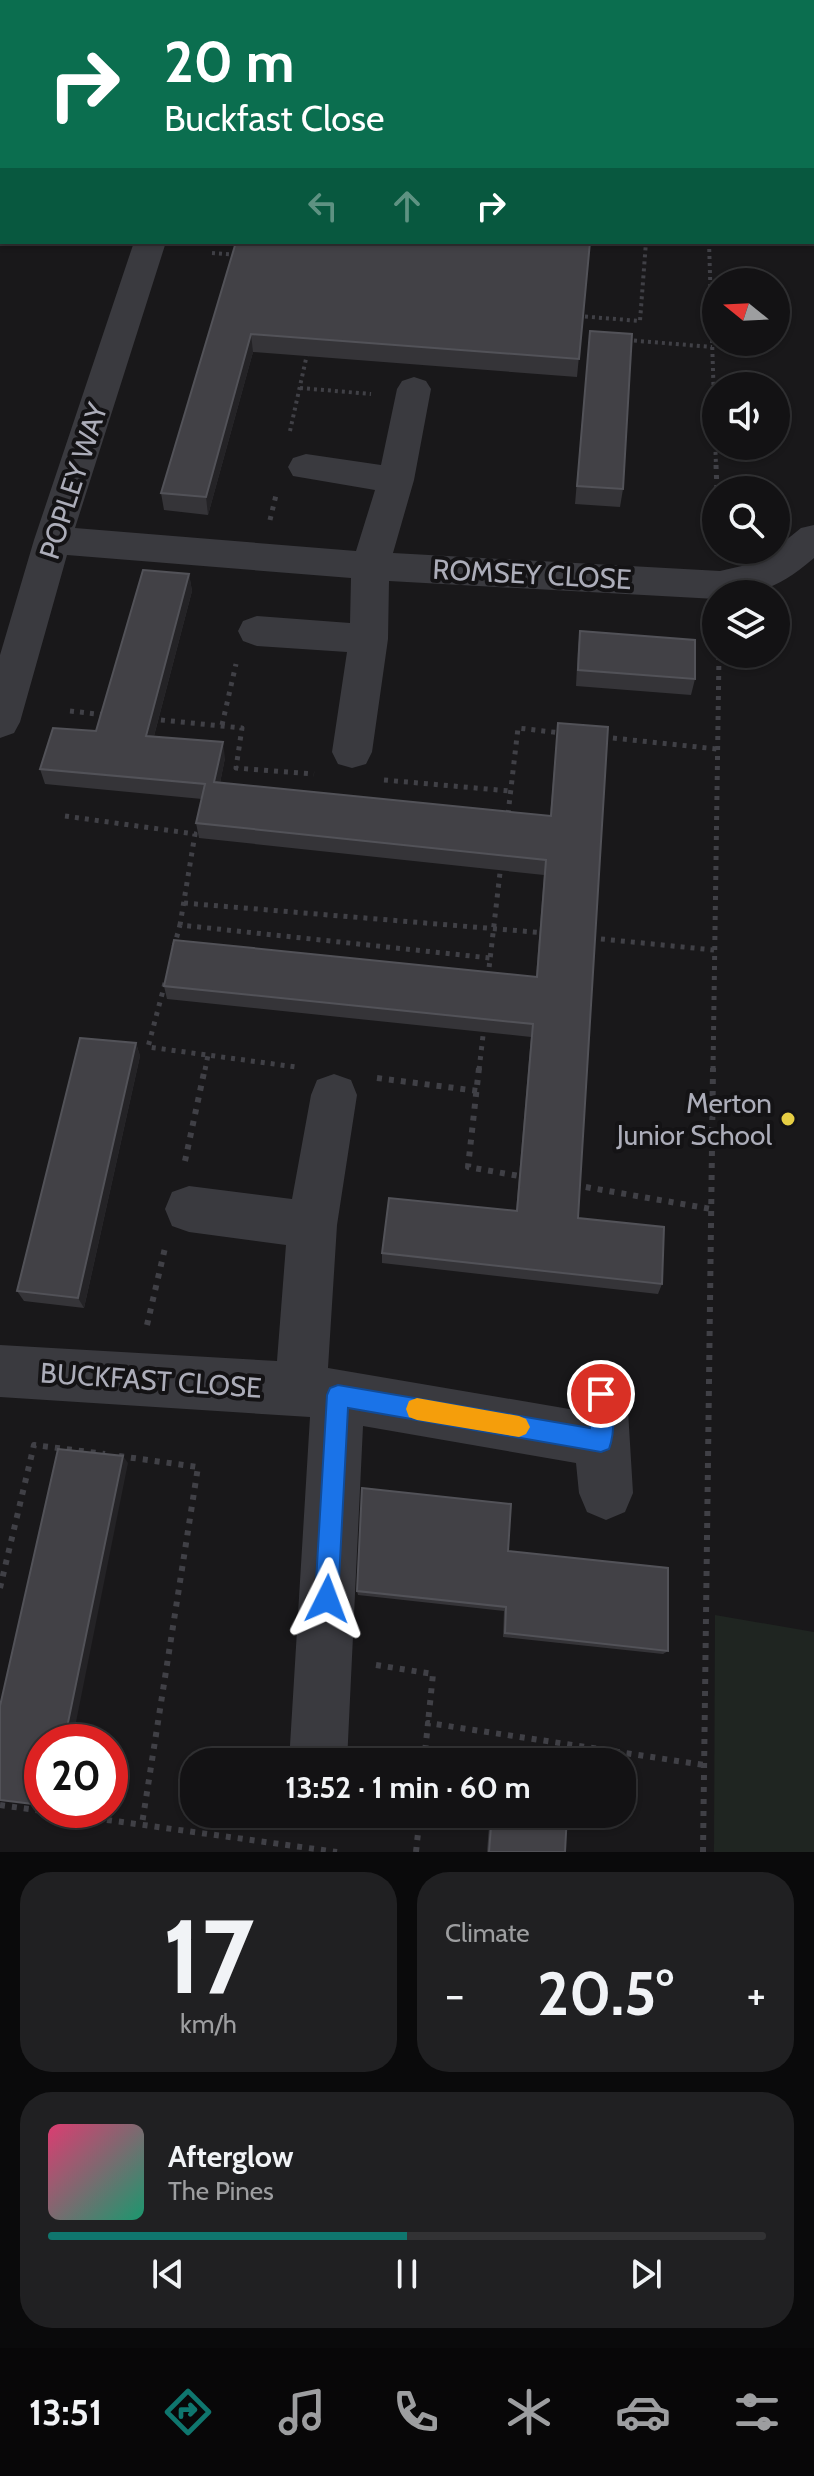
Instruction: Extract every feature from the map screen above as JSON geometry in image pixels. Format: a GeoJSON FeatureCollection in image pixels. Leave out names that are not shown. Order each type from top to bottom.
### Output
{"type":"FeatureCollection","features":[{"type":"Feature","properties":{"kind":"street","name":"POPLEY WAY"},"geometry":{"type":"LineString","coordinates":[[0,722],[53,540],[149,244]]}},
{"type":"Feature","properties":{"kind":"street"},"geometry":{"type":"LineString","coordinates":[[351,769],[369,639],[370,566],[396,480],[413,393]]}},
{"type":"Feature","properties":{"kind":"street"},"geometry":{"type":"LineString","coordinates":[[290,466],[396,480]]}},
{"type":"Feature","properties":{"kind":"street","name":"ROMSEY CLOSE"},"geometry":{"type":"LineString","coordinates":[[53,540],[370,566],[720,585],[771,573],[814,538]]}},
{"type":"Feature","properties":{"kind":"street"},"geometry":{"type":"LineString","coordinates":[[257,631],[369,639]]}},
{"type":"Feature","properties":{"kind":"street","name":"BUCKFAST CLOSE"},"geometry":{"type":"LineString","coordinates":[[319,1748],[323,1657],[320,1392],[312,1225],[335,1080]]}},
{"type":"Feature","properties":{"kind":"street"},"geometry":{"type":"LineString","coordinates":[[189,1209],[312,1225]]}},
{"type":"Feature","properties":{"kind":"street","name":"BUCKFAST CLOSE"},"geometry":{"type":"LineString","coordinates":[[0,1371],[320,1392],[601,1418],[606,1493]]}},
{"type":"Feature","properties":{"kind":"path"},"geometry":{"type":"LineString","coordinates":[[566,316],[640,321],[646,244]]}},
{"type":"Feature","properties":{"kind":"path"},"geometry":{"type":"LineString","coordinates":[[709,244],[710,268]]}},
{"type":"Feature","properties":{"kind":"path"},"geometry":{"type":"LineString","coordinates":[[212,253],[244,255]]}},
{"type":"Feature","properties":{"kind":"path"},"geometry":{"type":"LineString","coordinates":[[617,340],[702,346]]}},
{"type":"Feature","properties":{"kind":"path"},"geometry":{"type":"LineString","coordinates":[[268,529],[290,466],[309,345]]}},
{"type":"Feature","properties":{"kind":"path"},"geometry":{"type":"LineString","coordinates":[[712,356],[717,476]]}},
{"type":"Feature","properties":{"kind":"path"},"geometry":{"type":"LineString","coordinates":[[300,388],[413,393]]}},
{"type":"Feature","properties":{"kind":"path"},"geometry":{"type":"LineString","coordinates":[[703,1852],[719,668]]}},
{"type":"Feature","properties":{"kind":"path"},"geometry":{"type":"LineString","coordinates":[[70,711],[115,716]]}},
{"type":"Feature","properties":{"kind":"path"},"geometry":{"type":"LineString","coordinates":[[146,718],[242,728],[236,768],[351,769],[510,791]]}},
{"type":"Feature","properties":{"kind":"path"},"geometry":{"type":"LineString","coordinates":[[507,822],[518,728],[564,733]]}},
{"type":"Feature","properties":{"kind":"path"},"geometry":{"type":"LineString","coordinates":[[595,736],[717,749]]}},
{"type":"Feature","properties":{"kind":"path"},"geometry":{"type":"LineString","coordinates":[[65,816],[195,834],[172,955]]}},
{"type":"Feature","properties":{"kind":"path"},"geometry":{"type":"LineString","coordinates":[[487,987],[503,852]]}},
{"type":"Feature","properties":{"kind":"path"},"geometry":{"type":"LineString","coordinates":[[184,903],[557,934]]}},
{"type":"Feature","properties":{"kind":"path"},"geometry":{"type":"LineString","coordinates":[[180,925],[490,958]]}},
{"type":"Feature","properties":{"kind":"path"},"geometry":{"type":"LineString","coordinates":[[588,937],[714,950]]}},
{"type":"Feature","properties":{"kind":"path"},"geometry":{"type":"LineString","coordinates":[[168,970],[148,1047],[335,1080],[478,1091]]}},
{"type":"Feature","properties":{"kind":"path"},"geometry":{"type":"LineString","coordinates":[[485,1017],[468,1167],[529,1178]]}},
{"type":"Feature","properties":{"kind":"path"},"geometry":{"type":"LineString","coordinates":[[559,1183],[711,1209]]}},
{"type":"Feature","properties":{"kind":"path"},"geometry":{"type":"LineString","coordinates":[[0,1588],[34,1445],[198,1467],[142,1824]]}},
{"type":"Feature","properties":{"kind":"path"},"geometry":{"type":"LineString","coordinates":[[323,1657],[433,1674],[425,1748]]}},
{"type":"Feature","properties":{"kind":"path"},"geometry":{"type":"LineString","coordinates":[[428,1723],[704,1765]]}},
{"type":"Feature","properties":{"kind":"path"},"geometry":{"type":"LineString","coordinates":[[0,1805],[337,1852]]}},
{"type":"Feature","properties":{"kind":"path"},"geometry":{"type":"LineString","coordinates":[[416,1852],[419,1828]]}},
{"type":"Feature","properties":{"kind":"shaded area"},"geometry":{"type":"Polygon","coordinates":[[[715,1615],[814,1632],[814,1852],[714,1852],[715,1615]]]}},
{"type":"Feature","properties":{"kind":"building"},"geometry":{"type":"Polygon","coordinates":[[[235,244],[590,244],[579,359],[251,334],[206,497],[161,493],[235,244]]]}},
{"type":"Feature","properties":{"kind":"building"},"geometry":{"type":"Polygon","coordinates":[[[590,331],[632,334],[623,489],[577,486],[590,331]]]}},
{"type":"Feature","properties":{"kind":"building"},"geometry":{"type":"Polygon","coordinates":[[[143,570],[189,574],[146,736],[223,742],[214,782],[551,816],[558,723],[608,727],[578,1218],[664,1227],[662,1284],[382,1253],[389,1198],[517,1211],[533,1024],[164,986],[174,940],[537,977],[546,860],[196,823],[205,784],[40,769],[53,728],[96,731],[143,570]]]}},
{"type":"Feature","properties":{"kind":"building"},"geometry":{"type":"Polygon","coordinates":[[[580,631],[695,640],[695,679],[578,670],[580,631]]]}},
{"type":"Feature","properties":{"kind":"building"},"geometry":{"type":"Polygon","coordinates":[[[80,1038],[136,1043],[78,1298],[17,1291],[80,1038]]]}},
{"type":"Feature","properties":{"kind":"building"},"geometry":{"type":"Polygon","coordinates":[[[58,1449],[123,1456],[68,1724],[24,1724],[24,1803],[0,1800],[0,1706],[58,1449]]]}},
{"type":"Feature","properties":{"kind":"building"},"geometry":{"type":"Polygon","coordinates":[[[362,1488],[511,1504],[508,1551],[668,1568],[668,1651],[505,1633],[506,1607],[357,1591],[362,1488]]]}},
{"type":"Feature","properties":{"kind":"building"},"geometry":{"type":"Polygon","coordinates":[[[491,1828],[566,1828],[565,1852],[489,1852],[491,1828]]]}},
{"type":"Feature","properties":{"kind":"slow traffic"},"geometry":{"type":"LineString","coordinates":[[417,1409],[519,1427]]}},
{"type":"Feature","properties":{"kind":"place","name":"Merton Junior School"},"geometry":{"type":"Point","coordinates":[788,1119]}},
{"type":"Feature","properties":{"kind":"route"},"geometry":{"type":"LineString","coordinates":[[327,1599],[338,1395],[601,1441],[601,1394]]}}]}
